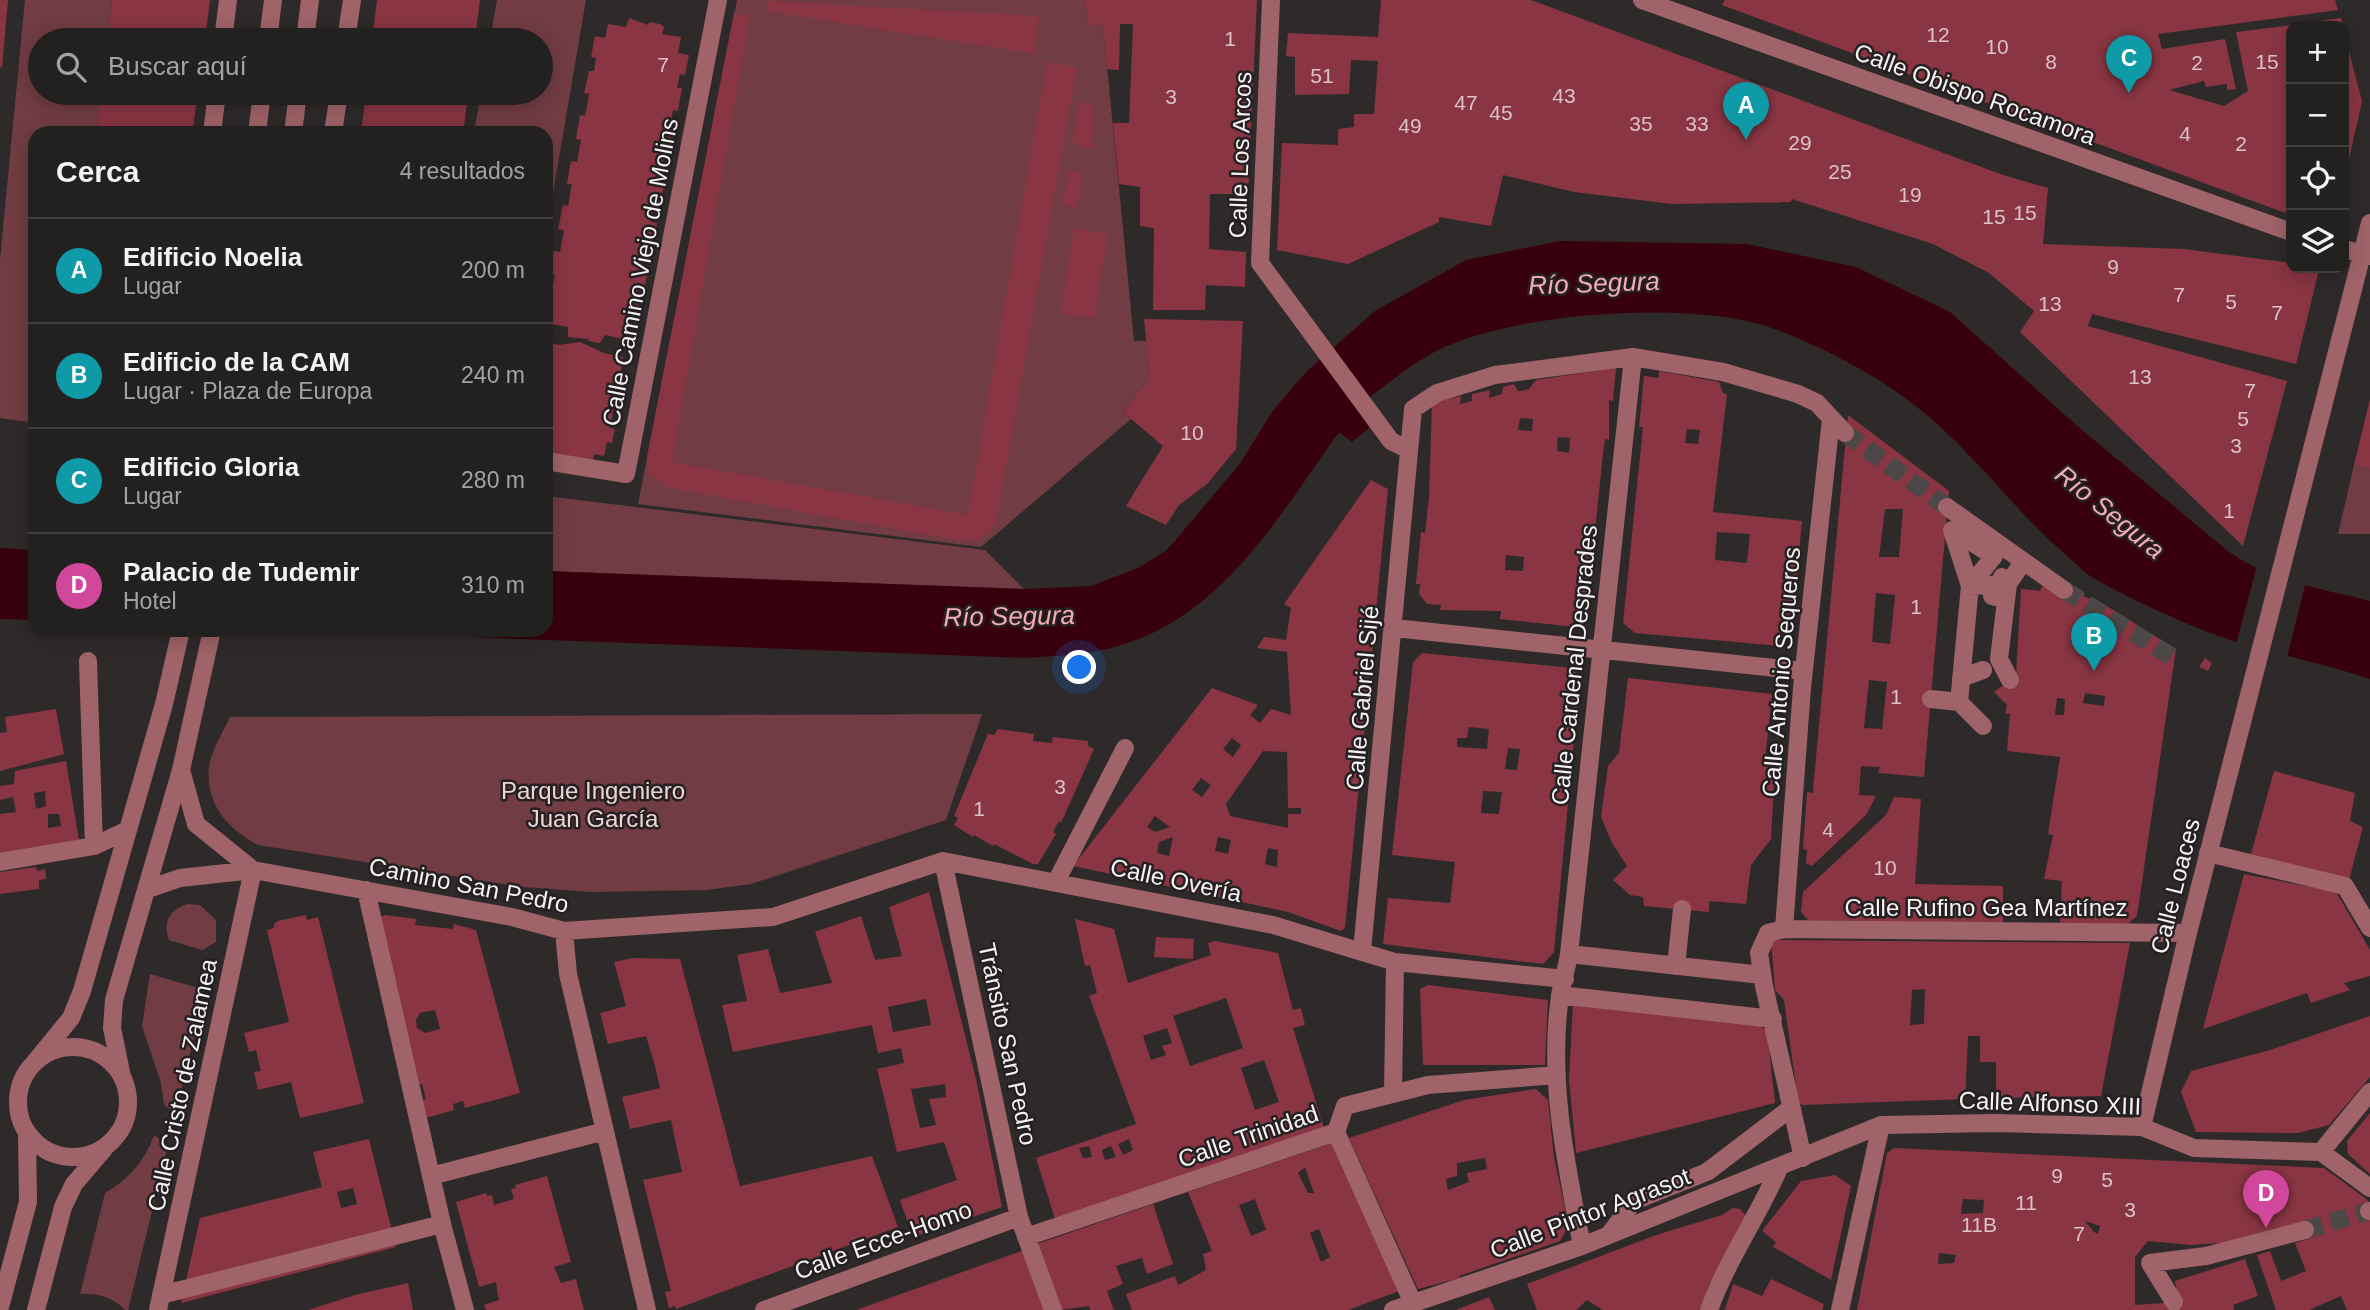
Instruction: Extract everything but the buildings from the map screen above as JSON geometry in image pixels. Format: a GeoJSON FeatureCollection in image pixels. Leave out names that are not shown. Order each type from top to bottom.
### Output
{"type":"FeatureCollection","features":[{"type":"Feature","properties":{"kind":"street"},"geometry":{"type":"LineString","coordinates":[[224,28],[228,0]]}},
{"type":"Feature","properties":{"kind":"street"},"geometry":{"type":"LineString","coordinates":[[270,28],[273,0]]}},
{"type":"Feature","properties":{"kind":"street"},"geometry":{"type":"LineString","coordinates":[[306,28],[310,0]]}},
{"type":"Feature","properties":{"kind":"street"},"geometry":{"type":"LineString","coordinates":[[348,28],[352,0]]}},
{"type":"Feature","properties":{"kind":"street","name":"Calle Camino Viejo de Molins"},"geometry":{"type":"LineString","coordinates":[[553,462],[626,474],[718,0]]}},
{"type":"Feature","properties":{"kind":"street","name":"Calle Los Arcos"},"geometry":{"type":"LineString","coordinates":[[1271,0],[1260,263],[1391,441],[1407,449]]}},
{"type":"Feature","properties":{"kind":"street","name":"Calle Obispo Rocamora"},"geometry":{"type":"LineString","coordinates":[[1642,0],[2286,230]]}},
{"type":"Feature","properties":{"kind":"street"},"geometry":{"type":"LineString","coordinates":[[213,126],[216,105]]}},
{"type":"Feature","properties":{"kind":"street"},"geometry":{"type":"LineString","coordinates":[[258,126],[260,105]]}},
{"type":"Feature","properties":{"kind":"street"},"geometry":{"type":"LineString","coordinates":[[294,126],[296,105]]}},
{"type":"Feature","properties":{"kind":"street"},"geometry":{"type":"LineString","coordinates":[[334,126],[337,105]]}},
{"type":"Feature","properties":{"kind":"street","name":"Calle Loaces"},"geometry":{"type":"LineString","coordinates":[[2142,1127],[2208,853],[2367,256],[2370,223]]}},
{"type":"Feature","properties":{"kind":"street"},"geometry":{"type":"LineString","coordinates":[[2349,251],[2367,256]]}},
{"type":"Feature","properties":{"kind":"street","name":"Calle Gabriel Sijé"},"geometry":{"type":"LineString","coordinates":[[1362,951],[1394,628],[1407,449],[1413,409],[1437,393],[1495,375],[1633,357],[1723,372],[1798,394],[1817,403],[1845,433]]}},
{"type":"Feature","properties":{"kind":"street","name":"Calle Cardenal Desprades"},"geometry":{"type":"LineString","coordinates":[[1582,1246],[1561,1143],[1557,1075],[1563,987],[1569,954],[1633,357]]}},
{"type":"Feature","properties":{"kind":"street","name":"Calle Antonio Sequeros"},"geometry":{"type":"LineString","coordinates":[[1784,929],[1804,671],[1831,419]]}},
{"type":"Feature","properties":{"kind":"street"},"geometry":{"type":"LineString","coordinates":[[1947,507],[2014,569],[2064,590]]}},
{"type":"Feature","properties":{"kind":"street"},"geometry":{"type":"LineString","coordinates":[[1959,702],[1970,586],[1992,585],[1992,596],[1996,597],[1999,581],[2014,569]]}},
{"type":"Feature","properties":{"kind":"street"},"geometry":{"type":"LineString","coordinates":[[1961,678],[1991,667],[1999,659],[2008,584],[2014,569]]}},
{"type":"Feature","properties":{"kind":"street"},"geometry":{"type":"LineString","coordinates":[[1394,628],[1804,671]]}},
{"type":"Feature","properties":{"kind":"street"},"geometry":{"type":"LineString","coordinates":[[107,1146],[91,1154],[73,1157],[55,1154],[40,1146],[27,1133],[18,1112],[19,1088],[35,1062],[71,1018],[82,991],[164,704],[179,637]]}},
{"type":"Feature","properties":{"kind":"street"},"geometry":{"type":"LineString","coordinates":[[36,1310],[63,1207],[74,1184],[119,1132],[126,1114],[128,1095],[121,1077],[112,1028],[114,1000],[181,770],[210,637]]}},
{"type":"Feature","properties":{"kind":"street"},"geometry":{"type":"LineString","coordinates":[[88,661],[94,846]]}},
{"type":"Feature","properties":{"kind":"street"},"geometry":{"type":"LineString","coordinates":[[1991,667],[2010,680]]}},
{"type":"Feature","properties":{"kind":"street"},"geometry":{"type":"LineString","coordinates":[[1931,699],[1959,702],[1983,726]]}},
{"type":"Feature","properties":{"kind":"street"},"geometry":{"type":"LineString","coordinates":[[1056,880],[1125,748]]}},
{"type":"Feature","properties":{"kind":"street"},"geometry":{"type":"LineString","coordinates":[[181,770],[196,824],[253,870]]}},
{"type":"Feature","properties":{"kind":"street"},"geometry":{"type":"LineString","coordinates":[[0,862],[94,846],[128,830]]}},
{"type":"Feature","properties":{"kind":"street"},"geometry":{"type":"LineString","coordinates":[[2208,853],[2345,886],[2370,928]]}},
{"type":"Feature","properties":{"kind":"street","name":"Calle Overía"},"geometry":{"type":"LineString","coordinates":[[943,861],[1056,880],[1273,925],[1395,962],[1773,1020]]}},
{"type":"Feature","properties":{"kind":"street","name":"Camino San Pedro"},"geometry":{"type":"LineString","coordinates":[[148,889],[180,878],[253,870],[512,917],[564,931],[772,917],[943,861]]}},
{"type":"Feature","properties":{"kind":"street","name":"Tránsito San Pedro"},"geometry":{"type":"LineString","coordinates":[[943,861],[1019,1217],[1053,1310]]}},
{"type":"Feature","properties":{"kind":"street","name":"Calle Cristo de Zalamea"},"geometry":{"type":"LineString","coordinates":[[160,1303],[253,870]]}},
{"type":"Feature","properties":{"kind":"street"},"geometry":{"type":"LineString","coordinates":[[366,890],[442,1224],[465,1310]]}},
{"type":"Feature","properties":{"kind":"street"},"geometry":{"type":"LineString","coordinates":[[1676,966],[1682,909]]}},
{"type":"Feature","properties":{"kind":"street"},"geometry":{"type":"LineString","coordinates":[[1784,929],[1768,933],[1759,953],[1803,1157]]}},
{"type":"Feature","properties":{"kind":"street","name":"Calle Rufino Gea Martínez"},"geometry":{"type":"LineString","coordinates":[[1784,929],[2188,933]]}},
{"type":"Feature","properties":{"kind":"street"},"geometry":{"type":"LineString","coordinates":[[564,931],[568,974],[647,1310]]}},
{"type":"Feature","properties":{"kind":"street"},"geometry":{"type":"LineString","coordinates":[[1569,954],[1762,975]]}},
{"type":"Feature","properties":{"kind":"street"},"geometry":{"type":"LineString","coordinates":[[1393,1094],[1395,962]]}},
{"type":"Feature","properties":{"kind":"street"},"geometry":{"type":"LineString","coordinates":[[35,1062],[60,1049],[89,1050],[113,1065],[121,1077]]}},
{"type":"Feature","properties":{"kind":"street","name":"Calle Trinidad"},"geometry":{"type":"LineString","coordinates":[[1026,1237],[1336,1132],[1345,1105],[1428,1085],[1557,1075]]}},
{"type":"Feature","properties":{"kind":"street"},"geometry":{"type":"LineString","coordinates":[[2370,1092],[2321,1152],[2370,1188]]}},
{"type":"Feature","properties":{"kind":"street"},"geometry":{"type":"LineString","coordinates":[[1611,1232],[1634,1201],[1707,1172],[1791,1108]]}},
{"type":"Feature","properties":{"kind":"street"},"geometry":{"type":"LineString","coordinates":[[1840,1310],[1881,1125]]}},
{"type":"Feature","properties":{"kind":"street","name":"Calle Alfonso XIII"},"geometry":{"type":"LineString","coordinates":[[1803,1157],[1881,1125],[2142,1127],[2194,1148],[2321,1152]]}},
{"type":"Feature","properties":{"kind":"street"},"geometry":{"type":"LineString","coordinates":[[431,1176],[605,1131]]}},
{"type":"Feature","properties":{"kind":"street"},"geometry":{"type":"LineString","coordinates":[[1336,1132],[1413,1303]]}},
{"type":"Feature","properties":{"kind":"street"},"geometry":{"type":"LineString","coordinates":[[0,1307],[28,1202],[27,1133]]}},
{"type":"Feature","properties":{"kind":"street","name":"Calle Pintor Agrasot"},"geometry":{"type":"LineString","coordinates":[[1393,1310],[1582,1246],[1611,1232],[1803,1157]]}},
{"type":"Feature","properties":{"kind":"street"},"geometry":{"type":"LineString","coordinates":[[1709,1310],[1717,1287],[1760,1211],[1780,1166]]}},
{"type":"Feature","properties":{"kind":"street","name":"Calle Ecce-Homo"},"geometry":{"type":"LineString","coordinates":[[764,1310],[1019,1217]]}},
{"type":"Feature","properties":{"kind":"street"},"geometry":{"type":"LineString","coordinates":[[160,1303],[442,1224]]}},
{"type":"Feature","properties":{"kind":"street"},"geometry":{"type":"LineString","coordinates":[[2174,1302],[2150,1264],[2206,1256],[2305,1230]]}},
{"type":"Feature","properties":{"kind":"green space"},"geometry":{"type":"Polygon","coordinates":[[[25,0],[112,0],[108,28],[28,28],[28,105],[99,105],[97,126],[28,126],[28,422],[0,418],[0,260],[25,0]]]}},
{"type":"Feature","properties":{"kind":"green space"},"geometry":{"type":"Polygon","coordinates":[[[497,0],[586,0],[553,193],[553,126],[475,126],[479,105],[553,105],[553,28],[492,28],[497,0]]]}},
{"type":"Feature","properties":{"kind":"green space"},"geometry":{"type":"Polygon","coordinates":[[[737,0],[1085,0],[1089,26],[1103,25],[1134,341],[1147,341],[1150,377],[1123,412],[1131,419],[981,547],[638,504],[737,0]]]}},
{"type":"Feature","properties":{"kind":"green space"},"geometry":{"type":"Polygon","coordinates":[[[2354,465],[2370,469],[2370,534],[2338,534],[2354,465]]]}},
{"type":"Feature","properties":{"kind":"green space"},"geometry":{"type":"Polygon","coordinates":[[[553,497],[985,550],[1024,589],[553,571],[553,497]]]}},
{"type":"Feature","properties":{"kind":"green space","name":"Parque Ingeniero Juan García"},"geometry":{"type":"Polygon","coordinates":[[[982,714],[946,820],[751,884],[707,890],[591,892],[523,887],[258,845],[237,831],[221,814],[211,793],[209,780],[212,755],[230,717],[982,714]]]}},
{"type":"Feature","properties":{"kind":"green space"},"geometry":{"type":"Polygon","coordinates":[[[188,904],[200,905],[216,920],[216,942],[202,950],[169,940],[166,927],[169,917],[176,909],[188,904]]]}},
{"type":"Feature","properties":{"kind":"green space"},"geometry":{"type":"Polygon","coordinates":[[[150,974],[205,990],[176,1113],[164,1105],[161,1083],[142,1026],[150,974]]]}},
{"type":"Feature","properties":{"kind":"green space"},"geometry":{"type":"Polygon","coordinates":[[[154,1135],[168,1145],[128,1310],[125,1310],[104,1297],[80,1294],[105,1193],[122,1182],[135,1168],[154,1135]]]}},
{"type":"Feature","properties":{"kind":"water","name":"Río Segura"},"geometry":{"type":"Polygon","coordinates":[[[1560,241],[1747,244],[1856,267],[1950,312],[2076,425],[2229,552],[2279,577],[2370,601],[2370,679],[2210,633],[2095,579],[2046,537],[1963,448],[1927,415],[1873,376],[1833,355],[1772,328],[1737,319],[1647,312],[1598,314],[1502,329],[1462,340],[1429,355],[1358,405],[1369,428],[1352,442],[1339,432],[1264,537],[1236,569],[1206,598],[1172,622],[1134,641],[1091,652],[1027,658],[470,637],[553,637],[553,571],[1024,589],[1091,586],[1138,568],[1167,550],[1239,465],[1274,409],[1307,371],[1375,311],[1466,260],[1560,241]]]}},
{"type":"Feature","properties":{"kind":"water"},"geometry":{"type":"Polygon","coordinates":[[[0,548],[28,550],[28,620],[0,619],[0,548]]]}},
{"type":"Feature","properties":{"kind":"pier"},"geometry":{"type":"Polygon","coordinates":[[[2257,566],[2306,581],[2287,657],[2236,644],[2257,566]]]}},
{"type":"Feature","properties":{"kind":"tunnel"},"geometry":{"type":"LineString","coordinates":[[1845,433],[1947,507]]}},
{"type":"Feature","properties":{"kind":"tunnel"},"geometry":{"type":"LineString","coordinates":[[2064,590],[2174,658]]}},
{"type":"Feature","properties":{"kind":"tunnel"},"geometry":{"type":"LineString","coordinates":[[2305,1230],[2369,1211]]}},
{"type":"Feature","properties":{"kind":"place","name":"Edificio Gloria"},"geometry":{"type":"Point","coordinates":[2129,93]}},
{"type":"Feature","properties":{"kind":"place","name":"Edificio Noelia"},"geometry":{"type":"Point","coordinates":[1746,140]}},
{"type":"Feature","properties":{"kind":"place","name":"Edificio de la CAM"},"geometry":{"type":"Point","coordinates":[2094,671]}},
{"type":"Feature","properties":{"kind":"place","name":"Palacio de Tudemir"},"geometry":{"type":"Point","coordinates":[2266,1228]}}]}
